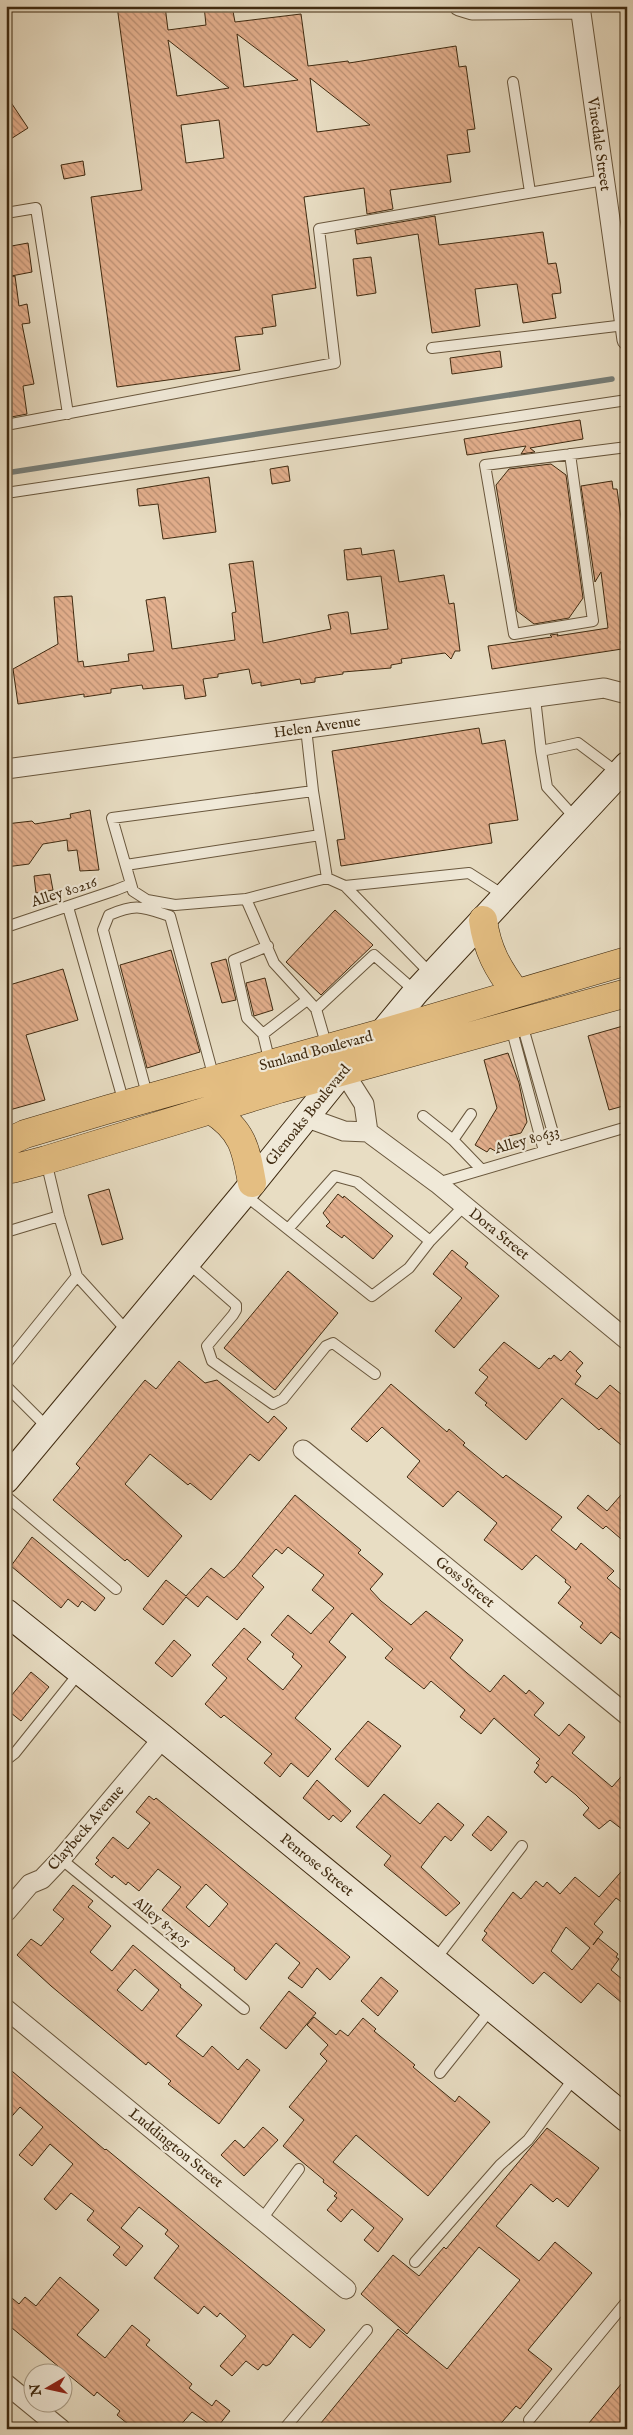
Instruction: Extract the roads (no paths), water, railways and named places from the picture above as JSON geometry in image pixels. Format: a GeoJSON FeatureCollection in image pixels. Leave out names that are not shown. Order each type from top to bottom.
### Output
{"type":"FeatureCollection","features":[{"type":"Feature","properties":{"kind":"main road","name":"Glenoaks Boulevard"},"geometry":{"type":"LineString","coordinates":[[6,1480],[188,1262],[343,1071],[382,1033],[424,983],[623,770]]}},
{"type":"Feature","properties":{"kind":"main road"},"geometry":{"type":"LineString","coordinates":[[483,920],[486,941],[493,960],[516,993]]}},
{"type":"Feature","properties":{"kind":"main road","name":"Sunland Boulevard"},"geometry":{"type":"LineString","coordinates":[[6,1143],[25,1134],[136,1101],[328,1049],[627,962]]}},
{"type":"Feature","properties":{"kind":"main road","name":"Sunland Boulevard"},"geometry":{"type":"LineString","coordinates":[[6,1168],[12,1169],[46,1160],[343,1071],[627,993]]}},
{"type":"Feature","properties":{"kind":"main road"},"geometry":{"type":"LineString","coordinates":[[211,1110],[224,1118],[242,1138],[247,1153],[248,1189]]}},
{"type":"Feature","properties":{"kind":"main road","name":"Penrose Street"},"geometry":{"type":"LineString","coordinates":[[6,1612],[163,1738],[627,2119]]}},
{"type":"Feature","properties":{"kind":"street"},"geometry":{"type":"LineString","coordinates":[[459,6],[472,10],[580,8]]}},
{"type":"Feature","properties":{"kind":"street","name":"Vinedale Street"},"geometry":{"type":"LineString","coordinates":[[580,8],[626,333]]}},
{"type":"Feature","properties":{"kind":"street","name":"Helen Avenue"},"geometry":{"type":"LineString","coordinates":[[6,769],[604,688],[627,694]]}},
{"type":"Feature","properties":{"kind":"street"},"geometry":{"type":"LineString","coordinates":[[305,1116],[344,1131],[368,1132],[364,1104],[343,1071]]}},
{"type":"Feature","properties":{"kind":"street","name":"Dora Street"},"geometry":{"type":"LineString","coordinates":[[368,1132],[437,1183],[627,1340]]}},
{"type":"Feature","properties":{"kind":"street","name":"Goss Street"},"geometry":{"type":"LineString","coordinates":[[303,1450],[627,1715]]}},
{"type":"Feature","properties":{"kind":"street","name":"Claybeck Avenue"},"geometry":{"type":"LineString","coordinates":[[6,1912],[30,1884],[42,1879],[61,1859],[163,1738]]}},
{"type":"Feature","properties":{"kind":"street","name":"Luddington Street"},"geometry":{"type":"LineString","coordinates":[[6,2008],[346,2289]]}},
{"type":"Feature","properties":{"kind":"street"},"geometry":{"type":"LineString","coordinates":[[6,2384],[61,2429]]}},
{"type":"Feature","properties":{"kind":"lane"},"geometry":{"type":"LineString","coordinates":[[513,82],[530,192]]}},
{"type":"Feature","properties":{"kind":"lane"},"geometry":{"type":"LineString","coordinates":[[6,425],[335,363],[319,229],[604,180]]}},
{"type":"Feature","properties":{"kind":"lane"},"geometry":{"type":"LineString","coordinates":[[6,213],[36,208],[68,414]]}},
{"type":"Feature","properties":{"kind":"lane"},"geometry":{"type":"LineString","coordinates":[[432,348],[626,333]]}},
{"type":"Feature","properties":{"kind":"lane"},"geometry":{"type":"LineString","coordinates":[[6,493],[627,400]]}},
{"type":"Feature","properties":{"kind":"lane"},"geometry":{"type":"LineString","coordinates":[[570,454],[593,621],[514,634],[485,465],[570,454],[627,447]]}},
{"type":"Feature","properties":{"kind":"lane"},"geometry":{"type":"LineString","coordinates":[[535,698],[547,786],[577,819]]}},
{"type":"Feature","properties":{"kind":"lane"},"geometry":{"type":"LineString","coordinates":[[306,728],[313,791],[327,878]]}},
{"type":"Feature","properties":{"kind":"lane"},"geometry":{"type":"LineString","coordinates":[[541,750],[578,743],[623,770]]}},
{"type":"Feature","properties":{"kind":"lane"},"geometry":{"type":"LineString","coordinates":[[313,791],[112,818],[133,891],[147,900],[175,905],[246,899],[327,878],[345,886],[424,983]]}},
{"type":"Feature","properties":{"kind":"lane"},"geometry":{"type":"LineString","coordinates":[[126,865],[320,835]]}},
{"type":"Feature","properties":{"kind":"lane"},"geometry":{"type":"LineString","coordinates":[[345,886],[469,873],[506,896]]}},
{"type":"Feature","properties":{"kind":"lane","name":"Alley 80216"},"geometry":{"type":"LineString","coordinates":[[6,927],[131,884]]}},
{"type":"Feature","properties":{"kind":"lane"},"geometry":{"type":"LineString","coordinates":[[121,888],[129,906]]}},
{"type":"Feature","properties":{"kind":"lane"},"geometry":{"type":"LineString","coordinates":[[246,899],[274,963],[316,1009],[328,1049]]}},
{"type":"Feature","properties":{"kind":"lane"},"geometry":{"type":"LineString","coordinates":[[167,903],[214,1079]]}},
{"type":"Feature","properties":{"kind":"lane"},"geometry":{"type":"LineString","coordinates":[[136,1101],[103,930],[109,915],[129,906],[146,908],[170,916]]}},
{"type":"Feature","properties":{"kind":"lane"},"geometry":{"type":"LineString","coordinates":[[68,907],[136,1101]]}},
{"type":"Feature","properties":{"kind":"lane"},"geometry":{"type":"LineString","coordinates":[[268,946],[234,960],[247,1018],[263,1034],[270,1064]]}},
{"type":"Feature","properties":{"kind":"lane"},"geometry":{"type":"LineString","coordinates":[[316,1009],[374,955],[424,983]]}},
{"type":"Feature","properties":{"kind":"lane"},"geometry":{"type":"LineString","coordinates":[[263,1034],[307,1000]]}},
{"type":"Feature","properties":{"kind":"lane"},"geometry":{"type":"LineString","coordinates":[[516,1025],[557,1147]]}},
{"type":"Feature","properties":{"kind":"lane"},"geometry":{"type":"LineString","coordinates":[[516,1025],[544,1151]]}},
{"type":"Feature","properties":{"kind":"lane"},"geometry":{"type":"LineString","coordinates":[[453,1140],[471,1114]]}},
{"type":"Feature","properties":{"kind":"lane"},"geometry":{"type":"LineString","coordinates":[[423,1116],[453,1140],[481,1169]]}},
{"type":"Feature","properties":{"kind":"lane","name":"Alley 80633"},"geometry":{"type":"LineString","coordinates":[[437,1183],[627,1127]]}},
{"type":"Feature","properties":{"kind":"lane"},"geometry":{"type":"LineString","coordinates":[[46,1160],[59,1216],[77,1276],[128,1333]]}},
{"type":"Feature","properties":{"kind":"lane"},"geometry":{"type":"LineString","coordinates":[[288,1229],[335,1176],[356,1182],[430,1241]]}},
{"type":"Feature","properties":{"kind":"lane"},"geometry":{"type":"LineString","coordinates":[[248,1189],[288,1229],[372,1296],[409,1268],[430,1241],[464,1206]]}},
{"type":"Feature","properties":{"kind":"lane"},"geometry":{"type":"LineString","coordinates":[[6,1232],[59,1216]]}},
{"type":"Feature","properties":{"kind":"lane"},"geometry":{"type":"LineString","coordinates":[[188,1262],[236,1305],[234,1314],[207,1346],[212,1361],[273,1404],[283,1399],[326,1346],[333,1343],[375,1374]]}},
{"type":"Feature","properties":{"kind":"lane"},"geometry":{"type":"LineString","coordinates":[[6,1364],[77,1276]]}},
{"type":"Feature","properties":{"kind":"lane"},"geometry":{"type":"LineString","coordinates":[[6,1402],[10,1389],[48,1429]]}},
{"type":"Feature","properties":{"kind":"lane"},"geometry":{"type":"LineString","coordinates":[[6,1496],[116,1589]]}},
{"type":"Feature","properties":{"kind":"lane"},"geometry":{"type":"LineString","coordinates":[[6,1760],[15,1753],[80,1671]]}},
{"type":"Feature","properties":{"kind":"lane"},"geometry":{"type":"LineString","coordinates":[[434,1961],[522,1846]]}},
{"type":"Feature","properties":{"kind":"lane","name":"Alley 87405"},"geometry":{"type":"LineString","coordinates":[[61,1859],[244,2008]]}},
{"type":"Feature","properties":{"kind":"lane"},"geometry":{"type":"LineString","coordinates":[[440,2073],[491,2008]]}},
{"type":"Feature","properties":{"kind":"lane"},"geometry":{"type":"LineString","coordinates":[[415,2262],[500,2165],[528,2140],[575,2077]]}},
{"type":"Feature","properties":{"kind":"lane"},"geometry":{"type":"LineString","coordinates":[[262,2219],[299,2169]]}},
{"type":"Feature","properties":{"kind":"lane"},"geometry":{"type":"LineString","coordinates":[[529,2420],[627,2301]]}},
{"type":"Feature","properties":{"kind":"lane"},"geometry":{"type":"LineString","coordinates":[[284,2429],[367,2330]]}},
{"type":"Feature","properties":{"kind":"waterway"},"geometry":{"type":"LineString","coordinates":[[6,473],[612,379]]}}]}
